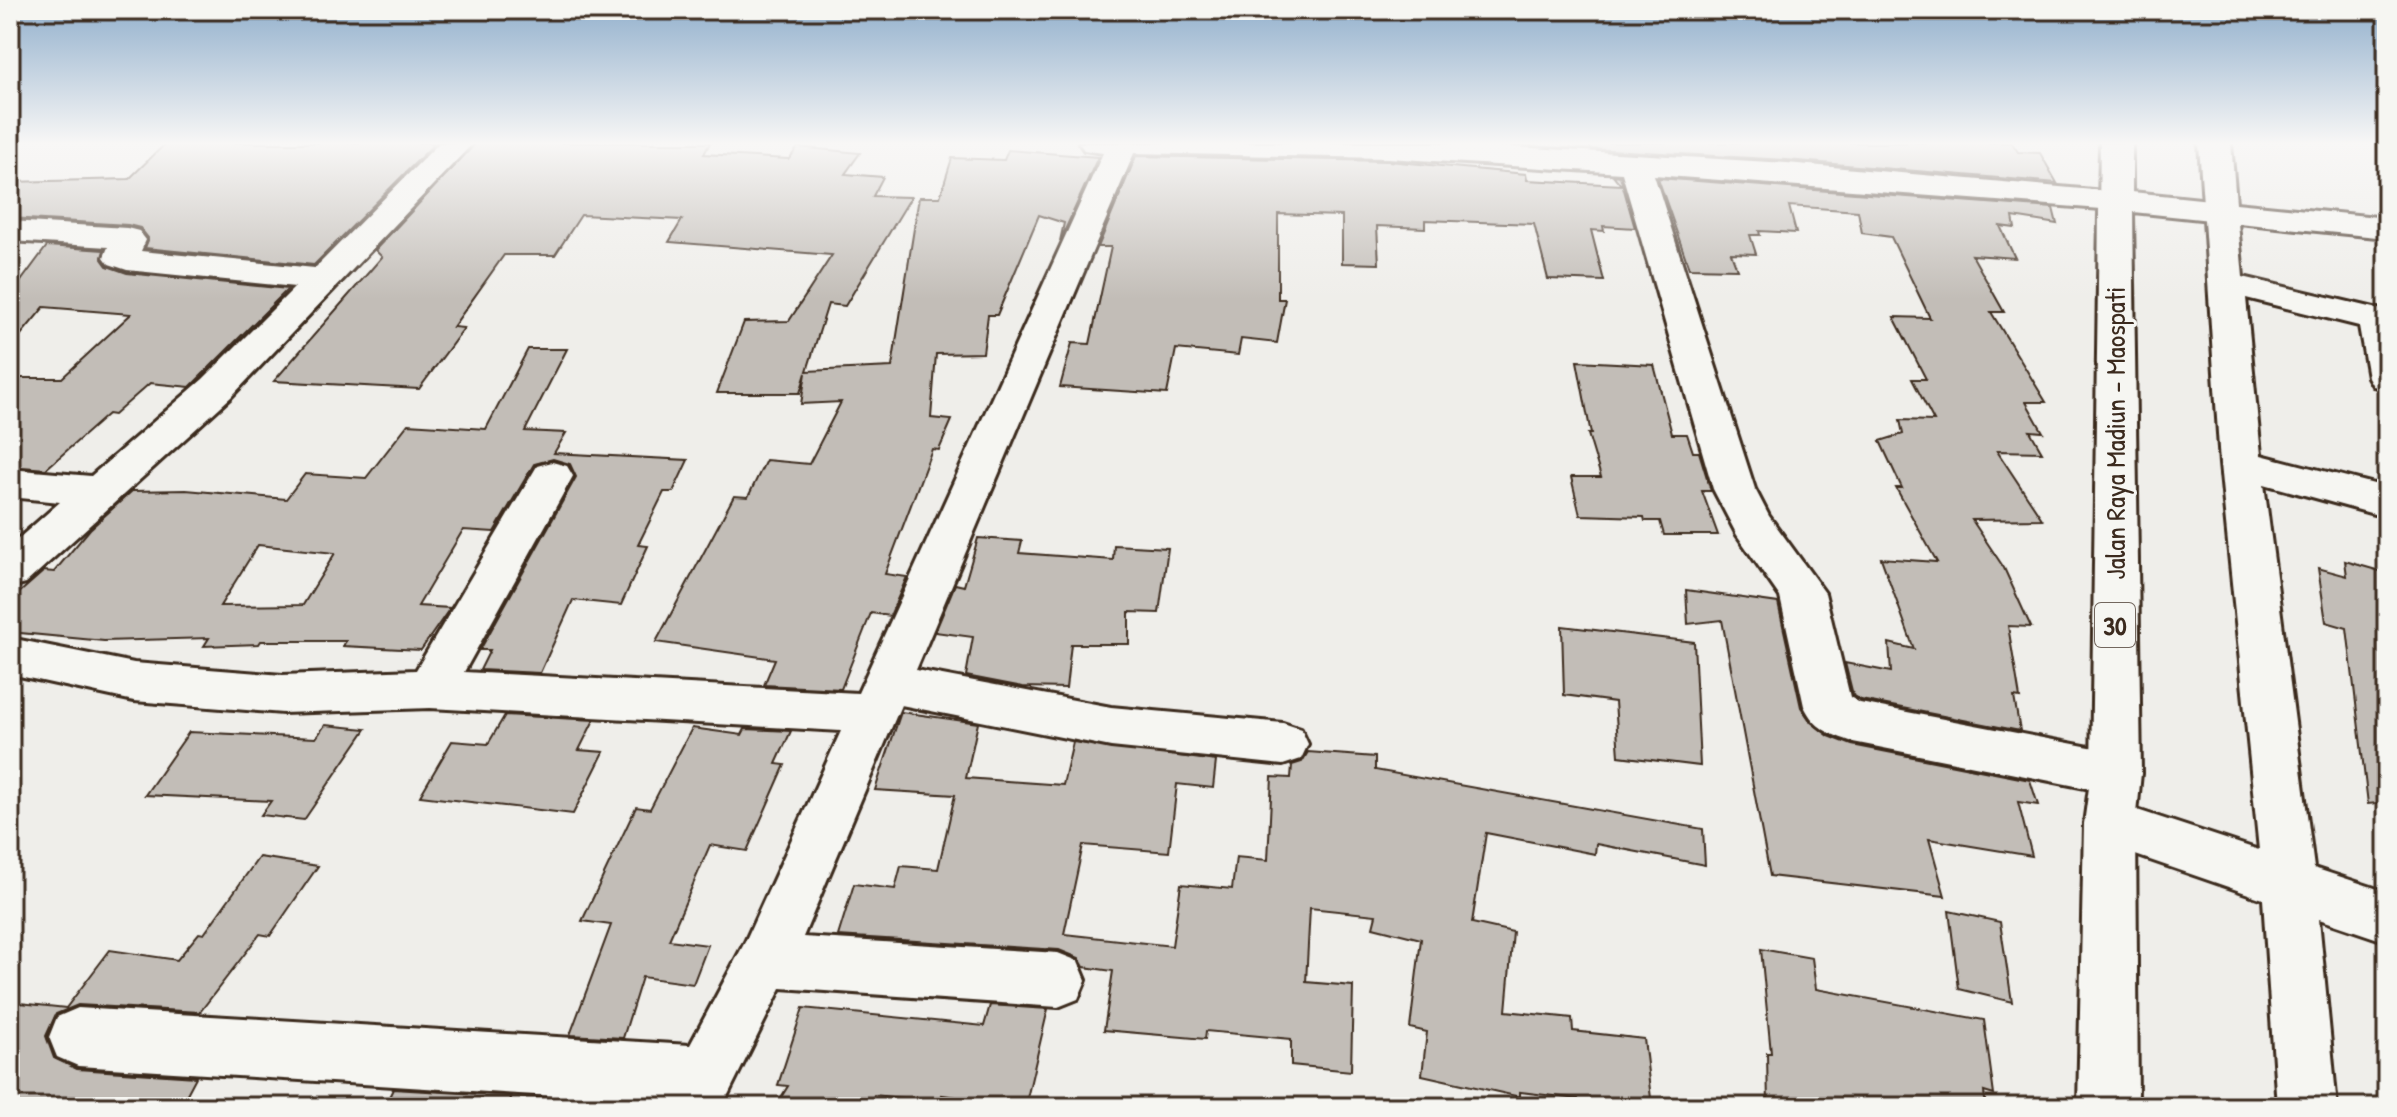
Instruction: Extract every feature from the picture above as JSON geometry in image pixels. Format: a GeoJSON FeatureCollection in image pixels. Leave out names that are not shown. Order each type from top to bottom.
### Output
{"type":"FeatureCollection","features":[{"type":"Feature","properties":{"kind":"main road"},"geometry":{"type":"LineString","coordinates":[[10,571],[103,492],[217,388],[404,195]]}},
{"type":"Feature","properties":{"kind":"main road"},"geometry":{"type":"LineString","coordinates":[[78,1037],[698,1091],[765,961],[1090,195]]}},
{"type":"Feature","properties":{"kind":"main road"},"geometry":{"type":"LineString","coordinates":[[1644,195],[1734,489],[1752,524],[1802,593],[1828,706],[1837,715],[1853,722],[2116,773]]}},
{"type":"Feature","properties":{"kind":"main road"},"geometry":{"type":"LineString","coordinates":[[2056,195],[2387,228]]}},
{"type":"Feature","properties":{"kind":"main road","name":"Jalan Raya Madiun - Maospati"},"geometry":{"type":"LineString","coordinates":[[2108,1107],[2110,824],[2116,773],[2115,195]]}},
{"type":"Feature","properties":{"kind":"main road"},"geometry":{"type":"LineString","coordinates":[[2219,195],[2241,464],[2289,884],[2307,1107]]}},
{"type":"Feature","properties":{"kind":"main road"},"geometry":{"type":"LineString","coordinates":[[10,231],[127,238],[129,240],[121,257],[127,260],[320,279]]}},
{"type":"Feature","properties":{"kind":"main road"},"geometry":{"type":"LineString","coordinates":[[2226,283],[2381,320],[2387,377]]}},
{"type":"Feature","properties":{"kind":"main road"},"geometry":{"type":"LineString","coordinates":[[2241,464],[2374,499],[2387,498]]}},
{"type":"Feature","properties":{"kind":"main road"},"geometry":{"type":"LineString","coordinates":[[430,689],[552,476]]}},
{"type":"Feature","properties":{"kind":"main road"},"geometry":{"type":"LineString","coordinates":[[10,483],[103,492]]}},
{"type":"Feature","properties":{"kind":"main road"},"geometry":{"type":"LineString","coordinates":[[10,656],[134,682],[283,694],[430,689],[878,698],[1111,727],[1283,744]]}},
{"type":"Feature","properties":{"kind":"main road"},"geometry":{"type":"LineString","coordinates":[[2110,824],[2387,917]]}},
{"type":"Feature","properties":{"kind":"main road"},"geometry":{"type":"LineString","coordinates":[[765,961],[1058,980]]}},
{"type":"Feature","properties":{"kind":"building"},"geometry":{"type":"Polygon","coordinates":[[[10,195],[383,195],[314,265],[145,248],[148,238],[140,228],[128,225],[10,218],[10,195]]]}},
{"type":"Feature","properties":{"kind":"building"},"geometry":{"type":"Polygon","coordinates":[[[427,195],[911,197],[845,306],[828,304],[807,371],[892,367],[919,197],[1081,195],[1060,241],[1064,223],[1039,215],[997,315],[988,315],[983,353],[936,354],[931,418],[952,420],[939,450],[932,449],[885,574],[907,577],[890,616],[871,613],[841,689],[764,685],[775,659],[656,642],[734,496],[748,497],[766,460],[809,464],[841,402],[801,404],[806,373],[800,393],[717,393],[744,322],[789,321],[832,255],[669,242],[682,220],[581,215],[555,255],[504,255],[453,327],[464,328],[419,389],[274,381],[382,257],[375,250],[427,195]]]}},
{"type":"Feature","properties":{"kind":"building"},"geometry":{"type":"Polygon","coordinates":[[[1120,195],[1626,195],[1635,228],[1603,226],[1604,231],[1591,230],[1604,281],[1548,279],[1534,224],[1425,220],[1425,228],[1377,226],[1379,264],[1342,263],[1342,216],[1278,214],[1278,299],[1285,299],[1277,343],[1241,339],[1238,355],[1176,349],[1167,394],[1060,387],[1072,343],[1090,344],[1111,247],[1098,247],[1120,195]]]}},
{"type":"Feature","properties":{"kind":"building"},"geometry":{"type":"Polygon","coordinates":[[[1664,195],[1884,195],[2053,208],[2057,224],[2013,217],[2015,228],[2000,226],[2015,258],[1972,255],[2004,312],[1991,312],[2046,402],[2026,402],[2043,432],[2030,431],[2042,452],[1997,451],[2042,519],[1972,520],[2004,568],[2031,627],[2008,626],[2020,698],[2014,697],[2020,731],[1861,700],[1853,695],[1845,663],[1891,672],[1889,643],[1914,649],[1881,558],[1937,562],[1896,488],[1902,488],[1880,441],[1903,434],[1900,420],[1934,421],[1912,379],[1926,379],[1894,317],[1930,318],[1891,237],[1862,233],[1858,211],[1789,206],[1796,233],[1759,231],[1760,235],[1750,235],[1756,254],[1731,253],[1737,269],[1689,268],[1664,195]]]}},
{"type":"Feature","properties":{"kind":"building"},"geometry":{"type":"Polygon","coordinates":[[[47,246],[104,250],[102,259],[107,266],[127,273],[288,289],[190,387],[150,383],[114,415],[108,414],[46,469],[10,466],[10,378],[62,378],[131,314],[44,307],[10,348],[10,296],[47,246]]]}},
{"type":"Feature","properties":{"kind":"building"},"geometry":{"type":"Polygon","coordinates":[[[528,349],[567,349],[525,431],[566,433],[554,453],[688,460],[673,492],[664,492],[638,545],[648,546],[621,605],[573,600],[540,673],[480,670],[490,650],[480,650],[576,477],[570,464],[553,459],[534,464],[494,532],[463,530],[418,606],[450,608],[421,650],[343,646],[346,641],[261,641],[259,644],[204,646],[209,638],[104,641],[10,632],[10,601],[44,571],[54,572],[90,529],[132,491],[186,490],[286,499],[305,474],[366,478],[408,424],[486,429],[528,349]],[[258,545],[220,606],[303,605],[335,553],[258,545]]]}},
{"type":"Feature","properties":{"kind":"building"},"geometry":{"type":"Polygon","coordinates":[[[1577,361],[1654,365],[1672,434],[1687,434],[1693,452],[1699,452],[1711,491],[1702,491],[1718,535],[1664,535],[1660,521],[1645,521],[1644,517],[1580,515],[1571,477],[1601,477],[1588,434],[1591,434],[1577,361]]]}},
{"type":"Feature","properties":{"kind":"building"},"geometry":{"type":"Polygon","coordinates":[[[978,538],[1022,541],[1019,553],[1113,560],[1114,545],[1168,548],[1159,613],[1129,612],[1129,644],[1071,644],[1066,688],[1023,687],[966,676],[973,637],[935,632],[955,584],[964,586],[978,538]]]}},
{"type":"Feature","properties":{"kind":"building"},"geometry":{"type":"Polygon","coordinates":[[[2345,561],[2387,573],[2387,802],[2368,804],[2347,628],[2326,622],[2318,568],[2347,576],[2345,561]]]}},
{"type":"Feature","properties":{"kind":"building"},"geometry":{"type":"Polygon","coordinates":[[[1686,590],[1778,603],[1801,707],[1811,722],[1829,736],[1852,745],[2030,780],[2038,805],[2018,802],[2032,856],[1929,839],[1945,896],[1770,876],[1722,620],[1688,624],[1686,590]]]}},
{"type":"Feature","properties":{"kind":"building"},"geometry":{"type":"Polygon","coordinates":[[[1562,626],[1694,642],[1700,766],[1619,756],[1615,702],[1564,695],[1562,626]]]}},
{"type":"Feature","properties":{"kind":"building"},"geometry":{"type":"Polygon","coordinates":[[[901,712],[978,723],[966,778],[1063,785],[1073,742],[1216,761],[1213,788],[1177,784],[1169,852],[1083,845],[1064,934],[1172,946],[1181,884],[1232,889],[1236,857],[1268,860],[1272,777],[1291,778],[1292,765],[1302,762],[1308,752],[1375,757],[1375,770],[1703,829],[1705,865],[1596,844],[1595,854],[1486,833],[1472,923],[1513,932],[1506,1011],[1572,1018],[1573,1031],[1644,1039],[1652,1107],[1579,1107],[1578,1099],[1520,1092],[1520,1097],[1422,1075],[1427,1032],[1410,1028],[1421,939],[1373,927],[1376,915],[1310,908],[1306,982],[1353,986],[1351,1071],[1291,1065],[1291,1039],[1206,1031],[1205,1039],[1104,1030],[1113,971],[1084,967],[1079,958],[1059,950],[838,936],[854,884],[895,889],[901,866],[938,869],[955,795],[875,790],[901,712]]]}},
{"type":"Feature","properties":{"kind":"building"},"geometry":{"type":"Polygon","coordinates":[[[505,715],[594,720],[579,750],[604,752],[573,814],[420,796],[452,741],[488,744],[505,715]]]}},
{"type":"Feature","properties":{"kind":"building"},"geometry":{"type":"Polygon","coordinates":[[[325,725],[366,729],[304,820],[261,815],[271,801],[145,795],[189,732],[316,738],[325,725]]]}},
{"type":"Feature","properties":{"kind":"building"},"geometry":{"type":"Polygon","coordinates":[[[692,728],[742,735],[745,729],[791,731],[776,764],[785,765],[747,851],[710,845],[669,940],[708,945],[693,984],[642,977],[623,1038],[570,1035],[611,925],[582,921],[636,807],[650,809],[692,728]]]}},
{"type":"Feature","properties":{"kind":"building"},"geometry":{"type":"Polygon","coordinates":[[[259,857],[318,866],[270,936],[260,934],[200,1012],[78,1005],[56,1014],[46,1036],[54,1058],[77,1069],[196,1077],[180,1107],[10,1107],[10,1017],[20,1003],[66,1008],[110,950],[177,960],[199,933],[204,934],[259,857]]]}},
{"type":"Feature","properties":{"kind":"building"},"geometry":{"type":"Polygon","coordinates":[[[1949,911],[2000,922],[2012,1002],[1959,989],[1949,911]]]}},
{"type":"Feature","properties":{"kind":"building"},"geometry":{"type":"Polygon","coordinates":[[[1761,949],[1812,958],[1816,989],[1984,1020],[1994,1095],[1984,1092],[1986,1107],[1768,1107],[1767,1053],[1771,1053],[1761,949]]]}},
{"type":"Feature","properties":{"kind":"building"},"geometry":{"type":"Polygon","coordinates":[[[990,1005],[1048,1009],[1025,1107],[942,1095],[941,1102],[874,1095],[870,1107],[775,1107],[788,1086],[778,1085],[803,1008],[984,1026],[990,1005]]]}},
{"type":"Feature","properties":{"kind":"building"},"geometry":{"type":"Polygon","coordinates":[[[393,1089],[511,1096],[510,1107],[384,1107],[393,1089]]]}},
{"type":"Feature","properties":{"kind":"building"},"geometry":{"type":"Polygon","coordinates":[[[547,1099],[604,1102],[602,1107],[545,1107],[547,1099]]]}}]}
